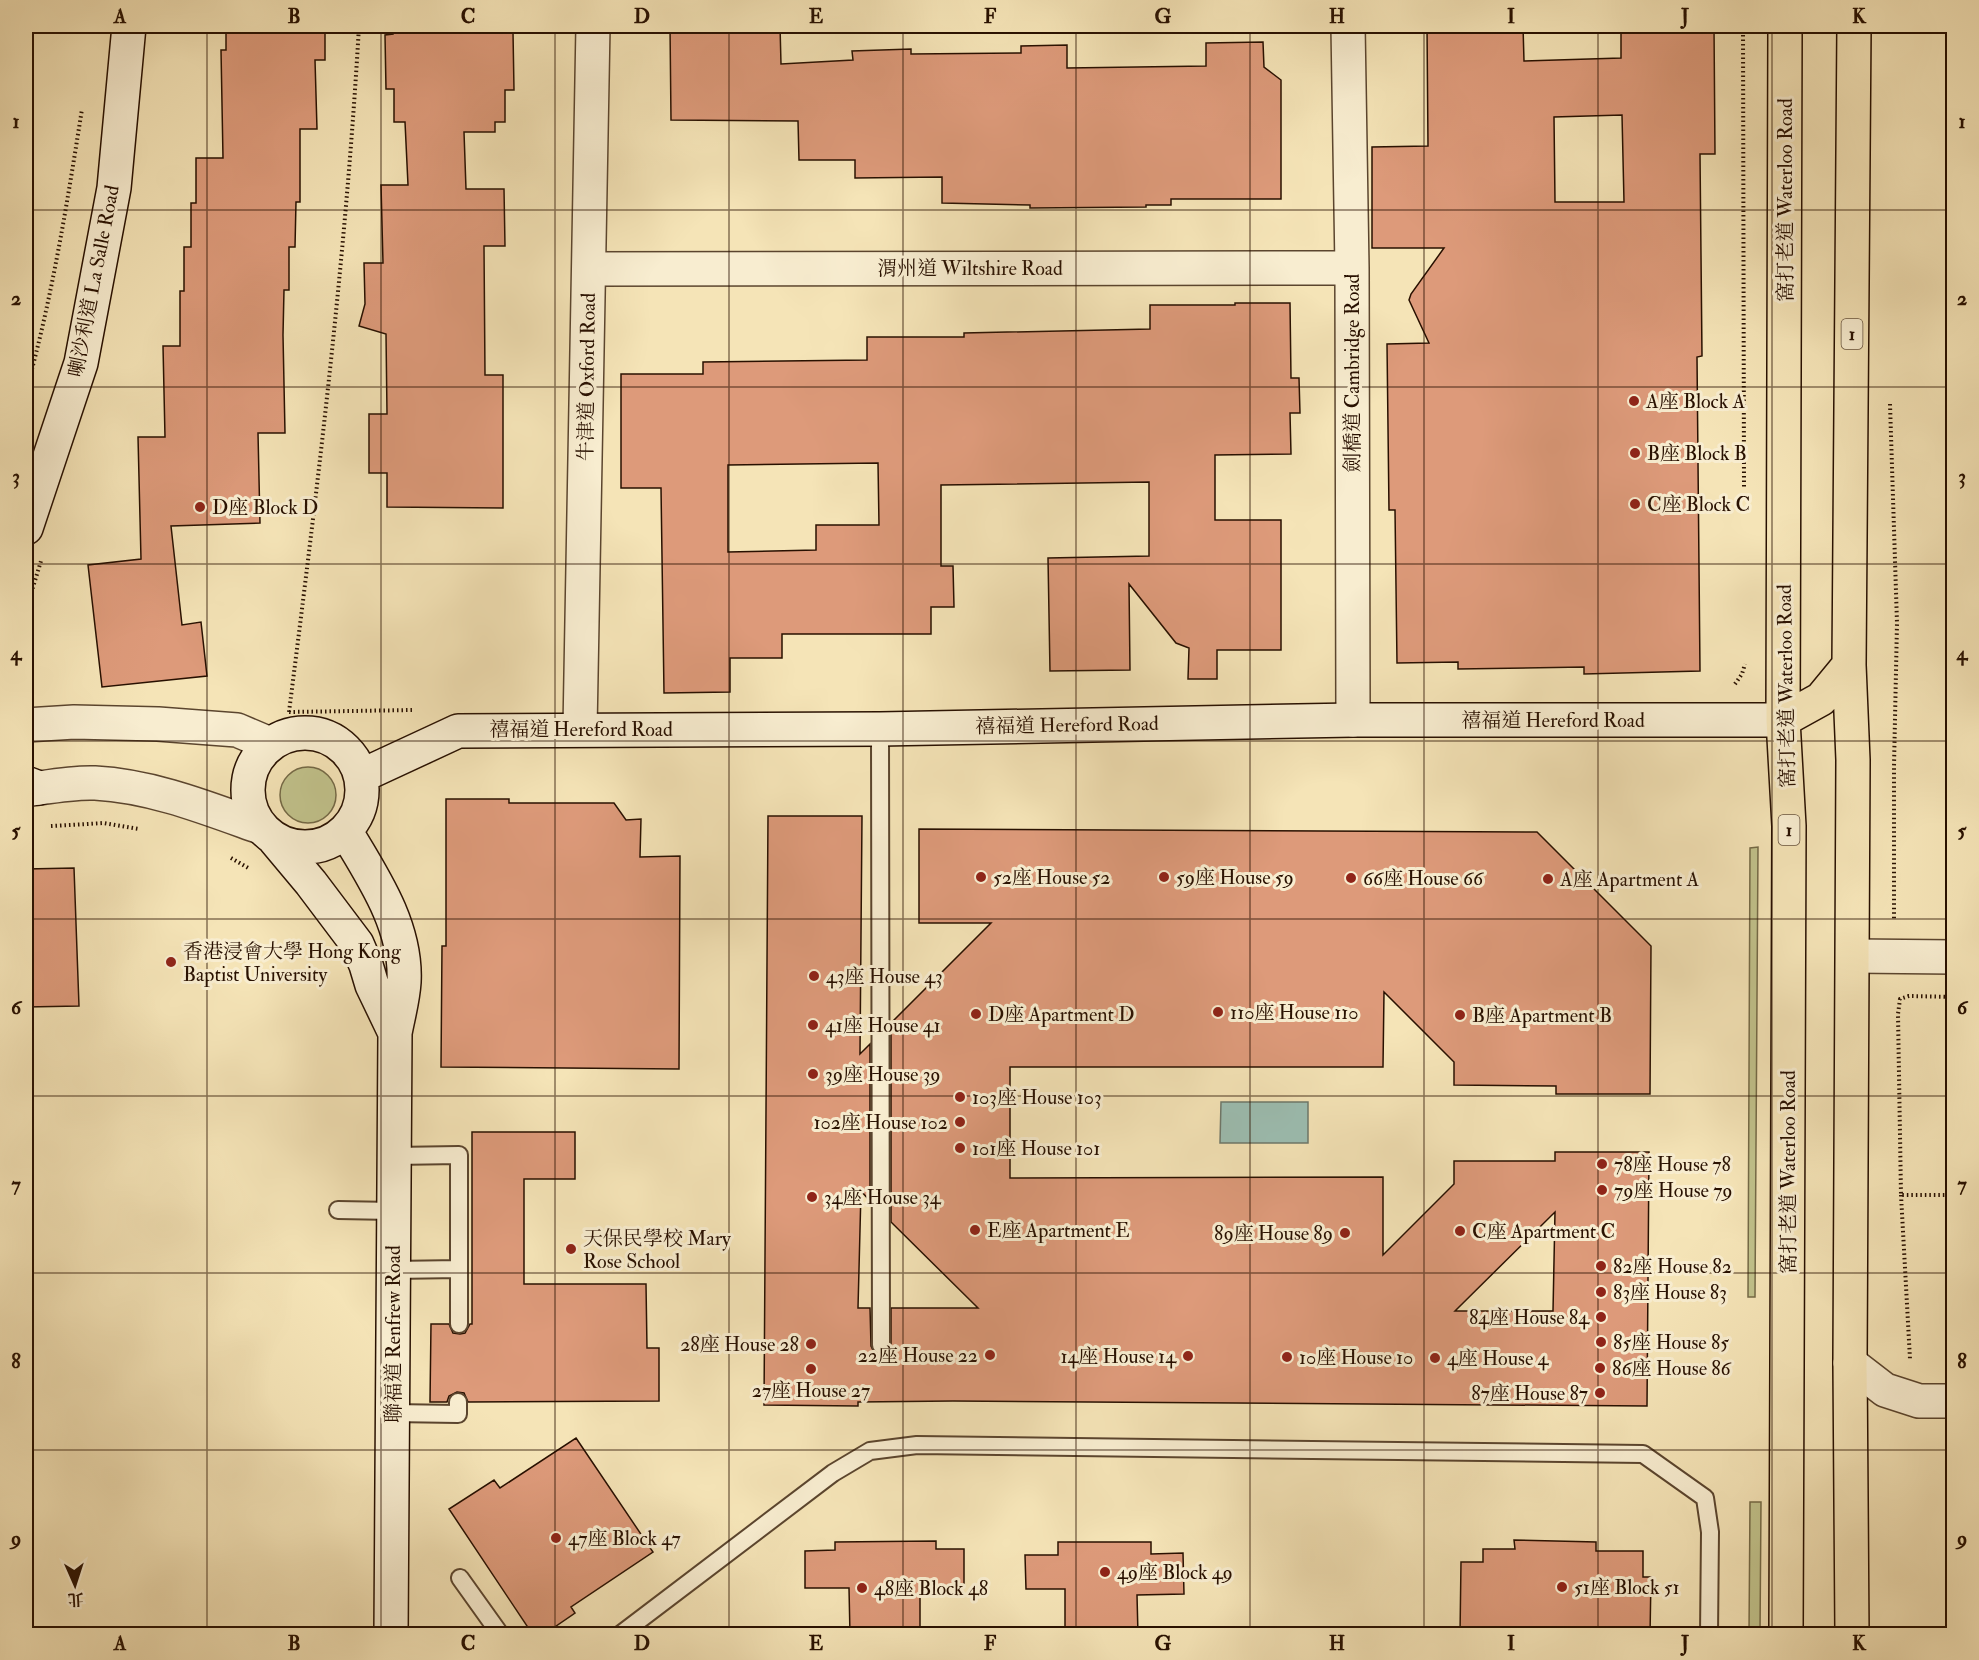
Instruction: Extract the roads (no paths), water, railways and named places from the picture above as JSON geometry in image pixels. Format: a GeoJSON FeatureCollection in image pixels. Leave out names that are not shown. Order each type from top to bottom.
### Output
{"type":"FeatureCollection","features":[{"type":"Feature","properties":{"kind":"highway","name":"窩打老道 Waterloo Road"},"geometry":{"type":"LineString","coordinates":[[1785,26],[1783,720],[1789,826],[1786,1635]]}},
{"type":"Feature","properties":{"kind":"highway","name":"1"},"geometry":{"type":"LineString","coordinates":[[1852,1635],[1850,1363],[1853,760],[1850,665],[1854,26]]}},
{"type":"Feature","properties":{"kind":"highway"},"geometry":{"type":"LineString","coordinates":[[1783,720],[1821,699],[1850,665]]}},
{"type":"Feature","properties":{"kind":"street","name":"喇沙利道 La Salle Road"},"geometry":{"type":"LineString","coordinates":[[26,528],[81,363],[114,188],[129,26]]}},
{"type":"Feature","properties":{"kind":"street","name":"牛津道 Oxford Road"},"geometry":{"type":"LineString","coordinates":[[580,729],[593,26]]}},
{"type":"Feature","properties":{"kind":"street","name":"劍橋道 Cambridge Road"},"geometry":{"type":"LineString","coordinates":[[1348,26],[1352,268],[1353,720]]}},
{"type":"Feature","properties":{"kind":"street","name":"渭州道 Wiltshire Road"},"geometry":{"type":"LineString","coordinates":[[589,268],[1352,268]]}},
{"type":"Feature","properties":{"kind":"street","name":"禧福道 Hereford Road"},"geometry":{"type":"LineString","coordinates":[[361,776],[458,731],[880,729],[1353,720],[1783,720]]}},
{"type":"Feature","properties":{"kind":"street"},"geometry":{"type":"LineString","coordinates":[[26,726],[74,722],[237,730],[270,744]]}},
{"type":"Feature","properties":{"kind":"street"},"geometry":{"type":"LineString","coordinates":[[30,787],[93,783],[139,788],[209,809],[293,847],[310,848],[328,843],[346,832],[361,810],[364,791],[361,776],[352,758],[340,744],[323,736],[296,734],[270,744],[258,757],[249,773],[246,793],[250,810],[268,834]]}},
{"type":"Feature","properties":{"kind":"street","name":"聯福道 Renfrew Road"},"geometry":{"type":"LineString","coordinates":[[346,832],[379,888],[402,949],[404,982],[394,1033],[391,1635]]}},
{"type":"Feature","properties":{"kind":"street","name":"聯福道 Renfrew Road"},"geometry":{"type":"LineString","coordinates":[[268,834],[336,915],[357,944],[372,985],[394,1033]]}},
{"type":"Feature","properties":{"kind":"street"},"geometry":{"type":"LineString","coordinates":[[1853,956],[1953,957]]}},
{"type":"Feature","properties":{"kind":"street"},"geometry":{"type":"LineString","coordinates":[[1850,1363],[1885,1390],[1918,1401],[1953,1401]]}},
{"type":"Feature","properties":{"kind":"lane"},"geometry":{"type":"LineString","coordinates":[[880,729],[881,1345]]}},
{"type":"Feature","properties":{"kind":"lane"},"geometry":{"type":"LineString","coordinates":[[394,1156],[459,1155],[459,1324]]}},
{"type":"Feature","properties":{"kind":"lane"},"geometry":{"type":"LineString","coordinates":[[338,1210],[393,1211]]}},
{"type":"Feature","properties":{"kind":"lane"},"geometry":{"type":"LineString","coordinates":[[393,1270],[459,1269]]}},
{"type":"Feature","properties":{"kind":"lane"},"geometry":{"type":"LineString","coordinates":[[392,1413],[458,1414],[458,1402]]}},
{"type":"Feature","properties":{"kind":"lane"},"geometry":{"type":"LineString","coordinates":[[621,1635],[833,1473],[870,1451],[917,1445],[1643,1454],[1705,1498],[1710,1532],[1709,1635]]}},
{"type":"Feature","properties":{"kind":"lane"},"geometry":{"type":"LineString","coordinates":[[460,1578],[500,1635]]}},
{"type":"Feature","properties":{"kind":"water"},"geometry":{"type":"Polygon","coordinates":[[[1221,1102],[1308,1102],[1308,1143],[1220,1143],[1221,1102]]]}},
{"type":"Feature","properties":{"kind":"place","name":"A座 Block A"},"geometry":{"type":"Point","coordinates":[1634,401]}},
{"type":"Feature","properties":{"kind":"place","name":"B座 Block B"},"geometry":{"type":"Point","coordinates":[1635,453]}},
{"type":"Feature","properties":{"kind":"place","name":"C座 Block C"},"geometry":{"type":"Point","coordinates":[1635,504]}},
{"type":"Feature","properties":{"kind":"place","name":"D座 Block D"},"geometry":{"type":"Point","coordinates":[200,507]}},
{"type":"Feature","properties":{"kind":"place","name":"52座 House 52"},"geometry":{"type":"Point","coordinates":[981,877]}},
{"type":"Feature","properties":{"kind":"place","name":"59座 House 59"},"geometry":{"type":"Point","coordinates":[1164,877]}},
{"type":"Feature","properties":{"kind":"place","name":"66座 House 66"},"geometry":{"type":"Point","coordinates":[1351,878]}},
{"type":"Feature","properties":{"kind":"place","name":"A座 Apartment A"},"geometry":{"type":"Point","coordinates":[1548,879]}},
{"type":"Feature","properties":{"kind":"place","name":"香港浸會大學 Hong Kong Baptist University"},"geometry":{"type":"Point","coordinates":[171,962]}},
{"type":"Feature","properties":{"kind":"place","name":"43座 House 43"},"geometry":{"type":"Point","coordinates":[814,976]}},
{"type":"Feature","properties":{"kind":"place","name":"110座 House 110"},"geometry":{"type":"Point","coordinates":[1218,1012]}},
{"type":"Feature","properties":{"kind":"place","name":"D座 Apartment D"},"geometry":{"type":"Point","coordinates":[976,1014]}},
{"type":"Feature","properties":{"kind":"place","name":"B座 Apartment B"},"geometry":{"type":"Point","coordinates":[1460,1015]}},
{"type":"Feature","properties":{"kind":"place","name":"41座 House 41"},"geometry":{"type":"Point","coordinates":[813,1025]}},
{"type":"Feature","properties":{"kind":"place","name":"39座 House 39"},"geometry":{"type":"Point","coordinates":[813,1074]}},
{"type":"Feature","properties":{"kind":"place","name":"103座 House 103"},"geometry":{"type":"Point","coordinates":[960,1097]}},
{"type":"Feature","properties":{"kind":"place","name":"102座 House 102"},"geometry":{"type":"Point","coordinates":[960,1122]}},
{"type":"Feature","properties":{"kind":"place","name":"101座 House 101"},"geometry":{"type":"Point","coordinates":[960,1148]}},
{"type":"Feature","properties":{"kind":"place","name":"78座 House 78"},"geometry":{"type":"Point","coordinates":[1602,1164]}},
{"type":"Feature","properties":{"kind":"place","name":"79座 House 79"},"geometry":{"type":"Point","coordinates":[1602,1190]}},
{"type":"Feature","properties":{"kind":"place","name":"34座 House 34"},"geometry":{"type":"Point","coordinates":[812,1197]}},
{"type":"Feature","properties":{"kind":"place","name":"E座 Apartment E"},"geometry":{"type":"Point","coordinates":[975,1230]}},
{"type":"Feature","properties":{"kind":"place","name":"C座 Apartment C"},"geometry":{"type":"Point","coordinates":[1460,1231]}},
{"type":"Feature","properties":{"kind":"place","name":"89座 House 89"},"geometry":{"type":"Point","coordinates":[1345,1233]}},
{"type":"Feature","properties":{"kind":"place","name":"天保民學校 Mary Rose School"},"geometry":{"type":"Point","coordinates":[571,1249]}},
{"type":"Feature","properties":{"kind":"place","name":"82座 House 82"},"geometry":{"type":"Point","coordinates":[1601,1266]}},
{"type":"Feature","properties":{"kind":"place","name":"83座 House 83"},"geometry":{"type":"Point","coordinates":[1601,1292]}},
{"type":"Feature","properties":{"kind":"place","name":"84座 House 84"},"geometry":{"type":"Point","coordinates":[1601,1317]}},
{"type":"Feature","properties":{"kind":"place","name":"85座 House 85"},"geometry":{"type":"Point","coordinates":[1601,1342]}},
{"type":"Feature","properties":{"kind":"place","name":"28座 House 28"},"geometry":{"type":"Point","coordinates":[811,1344]}},
{"type":"Feature","properties":{"kind":"place","name":"22座 House 22"},"geometry":{"type":"Point","coordinates":[990,1355]}},
{"type":"Feature","properties":{"kind":"place","name":"14座 House 14"},"geometry":{"type":"Point","coordinates":[1188,1356]}},
{"type":"Feature","properties":{"kind":"place","name":"10座 House 10"},"geometry":{"type":"Point","coordinates":[1287,1357]}},
{"type":"Feature","properties":{"kind":"place","name":"4座 House 4"},"geometry":{"type":"Point","coordinates":[1435,1358]}},
{"type":"Feature","properties":{"kind":"place","name":"86座 House 86"},"geometry":{"type":"Point","coordinates":[1600,1368]}},
{"type":"Feature","properties":{"kind":"place","name":"27座 House 27"},"geometry":{"type":"Point","coordinates":[811,1369]}},
{"type":"Feature","properties":{"kind":"place","name":"87座 House 87"},"geometry":{"type":"Point","coordinates":[1600,1393]}},
{"type":"Feature","properties":{"kind":"place","name":"47座 Block 47"},"geometry":{"type":"Point","coordinates":[556,1538]}},
{"type":"Feature","properties":{"kind":"place","name":"49座 Block 49"},"geometry":{"type":"Point","coordinates":[1105,1572]}},
{"type":"Feature","properties":{"kind":"place","name":"51座 Block 51"},"geometry":{"type":"Point","coordinates":[1562,1587]}},
{"type":"Feature","properties":{"kind":"place","name":"48座 Block 48"},"geometry":{"type":"Point","coordinates":[862,1588]}}]}
